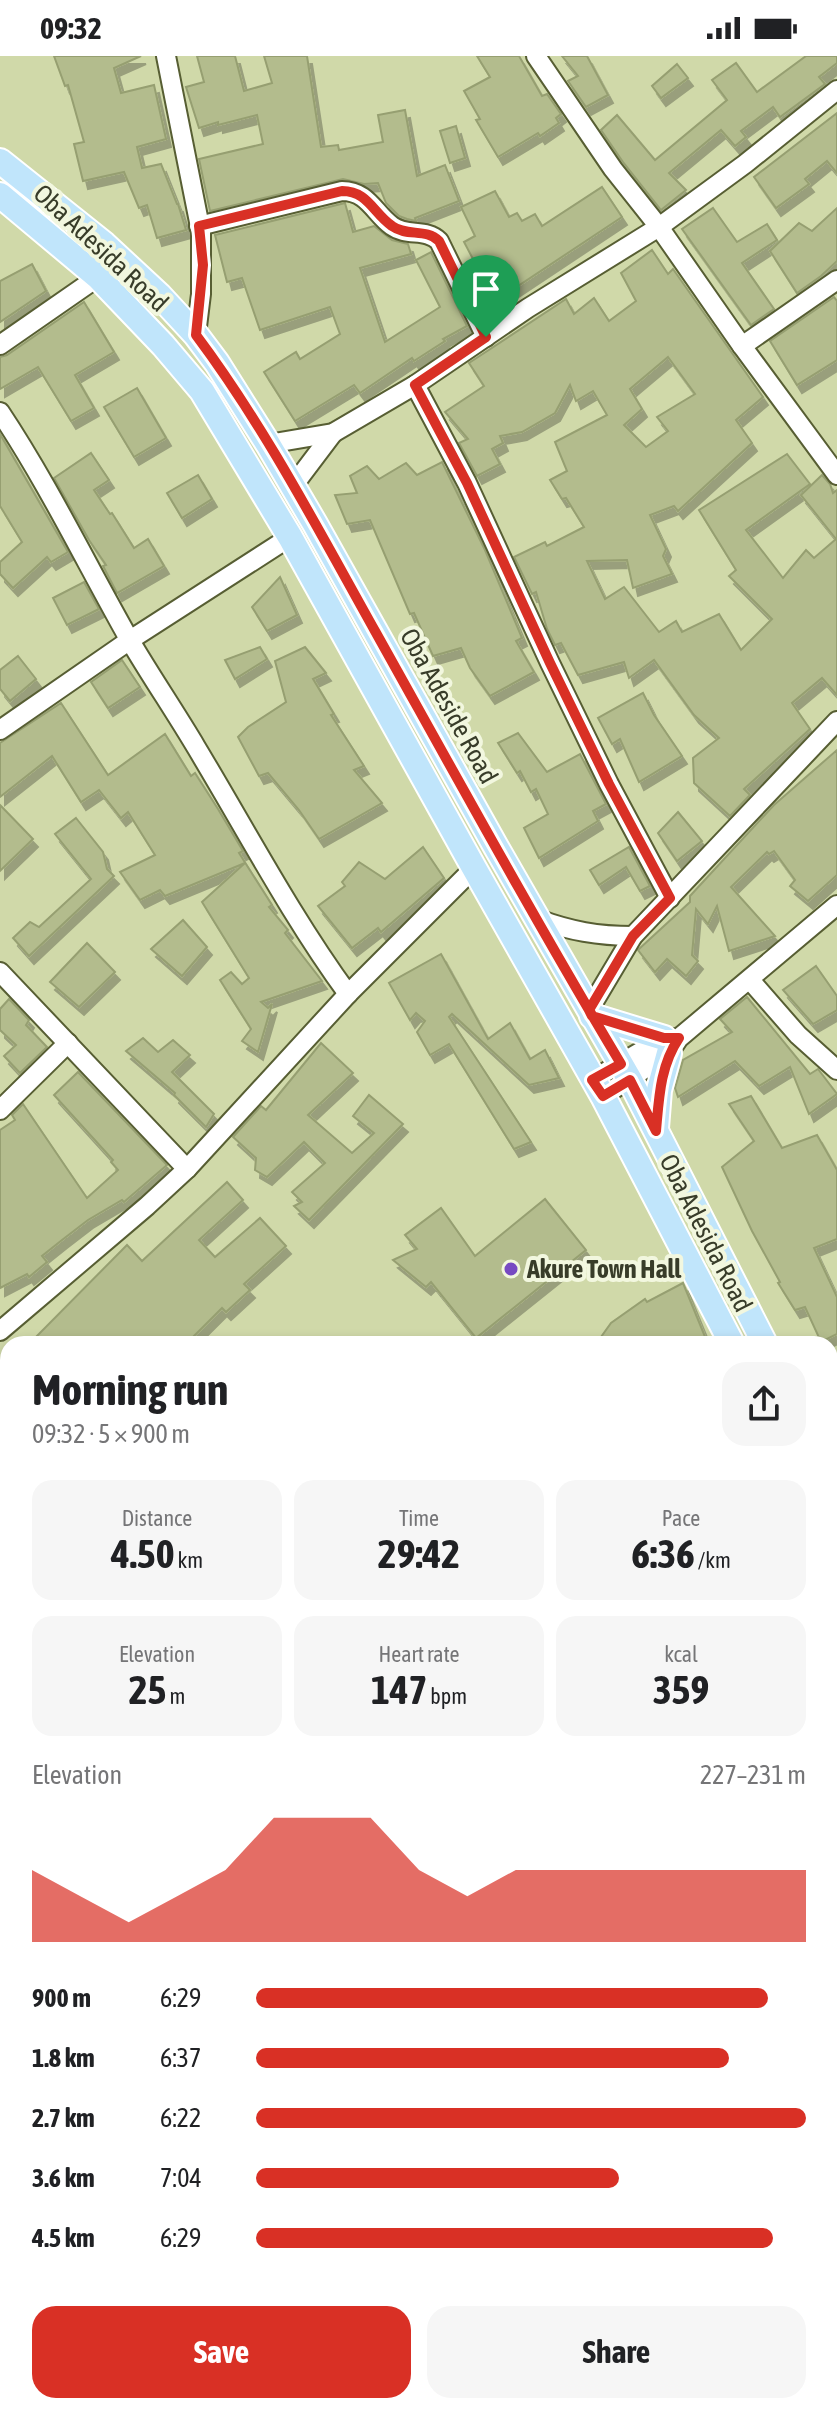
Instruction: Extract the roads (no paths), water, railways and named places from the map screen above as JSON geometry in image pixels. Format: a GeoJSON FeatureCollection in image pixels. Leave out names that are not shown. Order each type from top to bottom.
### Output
{"type":"FeatureCollection","features":[{"type":"Feature","properties":{"kind":"main road","name":"Oba Adeside Road"},"geometry":{"type":"LineString","coordinates":[[0,161],[104,244],[159,295],[217,363],[293,486],[626,1072],[761,1336]]}},
{"type":"Feature","properties":{"kind":"main road","name":"Oba Adesida Road"},"geometry":{"type":"LineString","coordinates":[[0,195],[98,277],[202,391],[290,537],[598,1088],[728,1336]]}},
{"type":"Feature","properties":{"kind":"main road"},"geometry":{"type":"LineString","coordinates":[[590,1013],[670,1043],[659,1090],[656,1131]]}},
{"type":"Feature","properties":{"kind":"street"},"geometry":{"type":"LineString","coordinates":[[166,56],[199,226],[203,265],[196,335]]}},
{"type":"Feature","properties":{"kind":"street"},"geometry":{"type":"LineString","coordinates":[[536,56],[613,169],[659,227],[837,475]]}},
{"type":"Feature","properties":{"kind":"street"},"geometry":{"type":"LineString","coordinates":[[268,444],[333,433],[415,385],[528,308],[659,227],[745,164],[837,90]]}},
{"type":"Feature","properties":{"kind":"street"},"geometry":{"type":"LineString","coordinates":[[199,226],[342,191],[359,194],[390,225],[404,231],[427,233],[439,241],[486,337]]}},
{"type":"Feature","properties":{"kind":"street"},"geometry":{"type":"LineString","coordinates":[[0,345],[98,277]]}},
{"type":"Feature","properties":{"kind":"street"},"geometry":{"type":"LineString","coordinates":[[742,346],[837,280]]}},
{"type":"Feature","properties":{"kind":"street"},"geometry":{"type":"LineString","coordinates":[[415,385],[467,483],[609,784],[670,898]]}},
{"type":"Feature","properties":{"kind":"street"},"geometry":{"type":"LineString","coordinates":[[0,412],[130,640],[286,902],[348,994]]}},
{"type":"Feature","properties":{"kind":"street"},"geometry":{"type":"LineString","coordinates":[[293,486],[333,433]]}},
{"type":"Feature","properties":{"kind":"street"},"geometry":{"type":"LineString","coordinates":[[3,723],[290,537]]}},
{"type":"Feature","properties":{"kind":"street"},"geometry":{"type":"LineString","coordinates":[[590,1013],[633,936],[837,721]]}},
{"type":"Feature","properties":{"kind":"street"},"geometry":{"type":"LineString","coordinates":[[0,1331],[187,1169],[348,994],[474,868]]}},
{"type":"Feature","properties":{"kind":"street"},"geometry":{"type":"LineString","coordinates":[[598,1088],[670,1043],[837,905]]}},
{"type":"Feature","properties":{"kind":"street"},"geometry":{"type":"LineString","coordinates":[[538,919],[595,936],[633,936]]}},
{"type":"Feature","properties":{"kind":"street"},"geometry":{"type":"LineString","coordinates":[[0,972],[187,1169]]}},
{"type":"Feature","properties":{"kind":"street"},"geometry":{"type":"LineString","coordinates":[[750,980],[798,1035],[837,1070]]}},
{"type":"Feature","properties":{"kind":"street"},"geometry":{"type":"LineString","coordinates":[[0,1110],[68,1043]]}},
{"type":"Feature","properties":{"kind":"place","name":"Akure Town Hall"},"geometry":{"type":"Point","coordinates":[511,1269]}}]}
